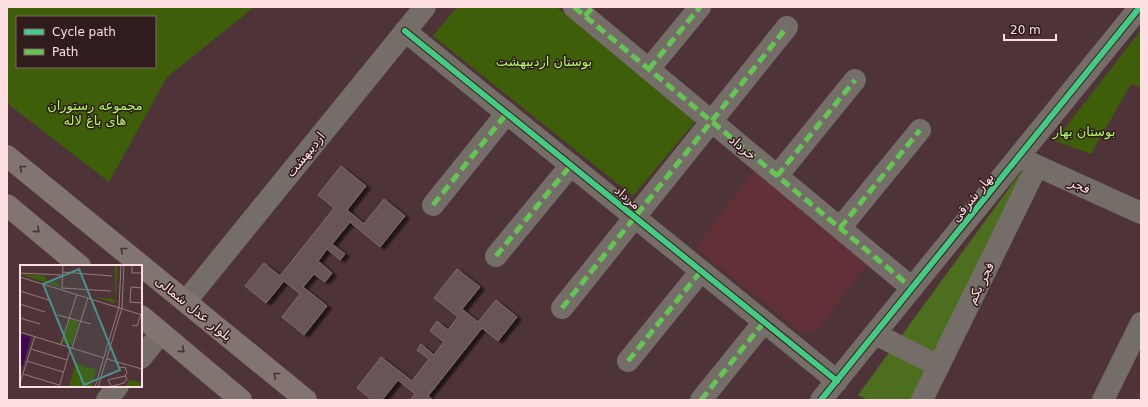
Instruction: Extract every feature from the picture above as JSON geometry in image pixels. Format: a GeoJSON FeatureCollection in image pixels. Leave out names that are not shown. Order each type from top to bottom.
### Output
{"type":"FeatureCollection","features":[{"type":"Feature","properties":{"kind":"main road","name":"بلوار عدل شمالی"},"geometry":{"type":"LineString","coordinates":[[7,156],[142,265]]}},
{"type":"Feature","properties":{"kind":"main road"},"geometry":{"type":"LineString","coordinates":[[7,205],[79,265]]}},
{"type":"Feature","properties":{"kind":"main road","name":"بلوار عدل شمالی"},"geometry":{"type":"LineString","coordinates":[[142,265],[306,400]]}},
{"type":"Feature","properties":{"kind":"main road"},"geometry":{"type":"LineString","coordinates":[[142,317],[241,400]]}},
{"type":"Feature","properties":{"kind":"street"},"geometry":{"type":"LineString","coordinates":[[649,69],[700,7]]}},
{"type":"Feature","properties":{"kind":"street","name":"بهار شرقی"},"geometry":{"type":"LineString","coordinates":[[821,400],[912,288],[1028,161],[1140,7]]}},
{"type":"Feature","properties":{"kind":"street","name":"خرداد"},"geometry":{"type":"LineString","coordinates":[[584,10],[649,69],[912,288]]}},
{"type":"Feature","properties":{"kind":"street","name":"مرداد"},"geometry":{"type":"LineString","coordinates":[[412,16],[508,113],[836,380]]}},
{"type":"Feature","properties":{"kind":"street","name":"اردیبهشت"},"geometry":{"type":"LineString","coordinates":[[186,301],[412,16]]}},
{"type":"Feature","properties":{"kind":"street"},"geometry":{"type":"LineString","coordinates":[[562,308],[787,27]]}},
{"type":"Feature","properties":{"kind":"street"},"geometry":{"type":"LineString","coordinates":[[777,176],[855,80]]}},
{"type":"Feature","properties":{"kind":"street"},"geometry":{"type":"LineString","coordinates":[[434,205],[508,113]]}},
{"type":"Feature","properties":{"kind":"street"},"geometry":{"type":"LineString","coordinates":[[840,228],[920,130]]}},
{"type":"Feature","properties":{"kind":"street","name":"فجر"},"geometry":{"type":"LineString","coordinates":[[1028,161],[1141,213]]}},
{"type":"Feature","properties":{"kind":"street","name":"فجر یکم"},"geometry":{"type":"LineString","coordinates":[[922,400],[939,366],[1028,161]]}},
{"type":"Feature","properties":{"kind":"street"},"geometry":{"type":"LineString","coordinates":[[496,256],[571,165]]}},
{"type":"Feature","properties":{"kind":"street"},"geometry":{"type":"LineString","coordinates":[[628,361],[701,270]]}},
{"type":"Feature","properties":{"kind":"street"},"geometry":{"type":"LineString","coordinates":[[701,400],[764,322]]}},
{"type":"Feature","properties":{"kind":"street"},"geometry":{"type":"LineString","coordinates":[[1103,400],[1141,323]]}},
{"type":"Feature","properties":{"kind":"street"},"geometry":{"type":"LineString","coordinates":[[142,357],[161,333]]}},
{"type":"Feature","properties":{"kind":"street"},"geometry":{"type":"LineString","coordinates":[[874,334],[939,366]]}},
{"type":"Feature","properties":{"kind":"street"},"geometry":{"type":"LineString","coordinates":[[107,400],[117,387]]}},
{"type":"Feature","properties":{"kind":"shaded area"},"geometry":{"type":"Polygon","coordinates":[[[756,168],[867,264],[816,332],[801,332],[696,248],[756,168]]]}},
{"type":"Feature","properties":{"kind":"green space","name":"مجموعه رستوران های باغ لاله"},"geometry":{"type":"Polygon","coordinates":[[[7,7],[253,7],[167,77],[109,182],[7,103],[7,7]]]}},
{"type":"Feature","properties":{"kind":"green space","name":"بوستان اردیبهشت"},"geometry":{"type":"Polygon","coordinates":[[[457,7],[557,7],[695,122],[633,196],[433,36],[457,7]]]}},
{"type":"Feature","properties":{"kind":"green space","name":"بوستان بهار"},"geometry":{"type":"Polygon","coordinates":[[[1141,30],[1141,87],[1131,84],[1091,154],[1055,141],[1141,30]]]}},
{"type":"Feature","properties":{"kind":"green space"},"geometry":{"type":"Polygon","coordinates":[[[1021,172],[1025,177],[914,400],[868,400],[858,395],[1021,172]]]}},
{"type":"Feature","properties":{"kind":"building"},"geometry":{"type":"Polygon","coordinates":[[[341,166],[366,186],[347,210],[364,224],[384,199],[405,216],[380,247],[350,222],[332,244],[345,254],[340,260],[327,249],[318,261],[332,273],[325,282],[314,274],[303,287],[327,306],[304,335],[282,317],[300,294],[284,281],[266,303],[245,286],[264,263],[280,276],[334,208],[318,195],[341,166]]]}},
{"type":"Feature","properties":{"kind":"building"},"geometry":{"type":"Polygon","coordinates":[[[457,269],[480,287],[462,309],[478,322],[496,300],[517,317],[498,341],[482,328],[428,396],[433,400],[410,400],[415,394],[398,380],[382,400],[372,400],[357,388],[381,357],[412,381],[429,359],[417,350],[421,344],[434,355],[444,342],[430,331],[437,321],[448,330],[458,317],[434,298],[457,269]]]}},
{"type":"Feature","properties":{"kind":"marked path"},"geometry":{"type":"LineString","coordinates":[[574,7],[912,288]]}},
{"type":"Feature","properties":{"kind":"marked path"},"geometry":{"type":"LineString","coordinates":[[585,16],[593,7]]}},
{"type":"Feature","properties":{"kind":"marked path"},"geometry":{"type":"LineString","coordinates":[[649,69],[700,7]]}},
{"type":"Feature","properties":{"kind":"marked path"},"geometry":{"type":"LineString","coordinates":[[562,308],[787,27]]}},
{"type":"Feature","properties":{"kind":"marked path"},"geometry":{"type":"LineString","coordinates":[[777,176],[855,80]]}},
{"type":"Feature","properties":{"kind":"marked path"},"geometry":{"type":"LineString","coordinates":[[433,205],[507,113]]}},
{"type":"Feature","properties":{"kind":"marked path"},"geometry":{"type":"LineString","coordinates":[[840,228],[920,130]]}},
{"type":"Feature","properties":{"kind":"marked path"},"geometry":{"type":"LineString","coordinates":[[496,256],[571,165]]}},
{"type":"Feature","properties":{"kind":"marked path"},"geometry":{"type":"LineString","coordinates":[[628,361],[701,271]]}},
{"type":"Feature","properties":{"kind":"marked path"},"geometry":{"type":"LineString","coordinates":[[701,400],[764,322]]}},
{"type":"Feature","properties":{"kind":"cycle path"},"geometry":{"type":"LineString","coordinates":[[821,400],[1140,7]]}},
{"type":"Feature","properties":{"kind":"cycle path"},"geometry":{"type":"LineString","coordinates":[[405,31],[837,381]]}}]}
